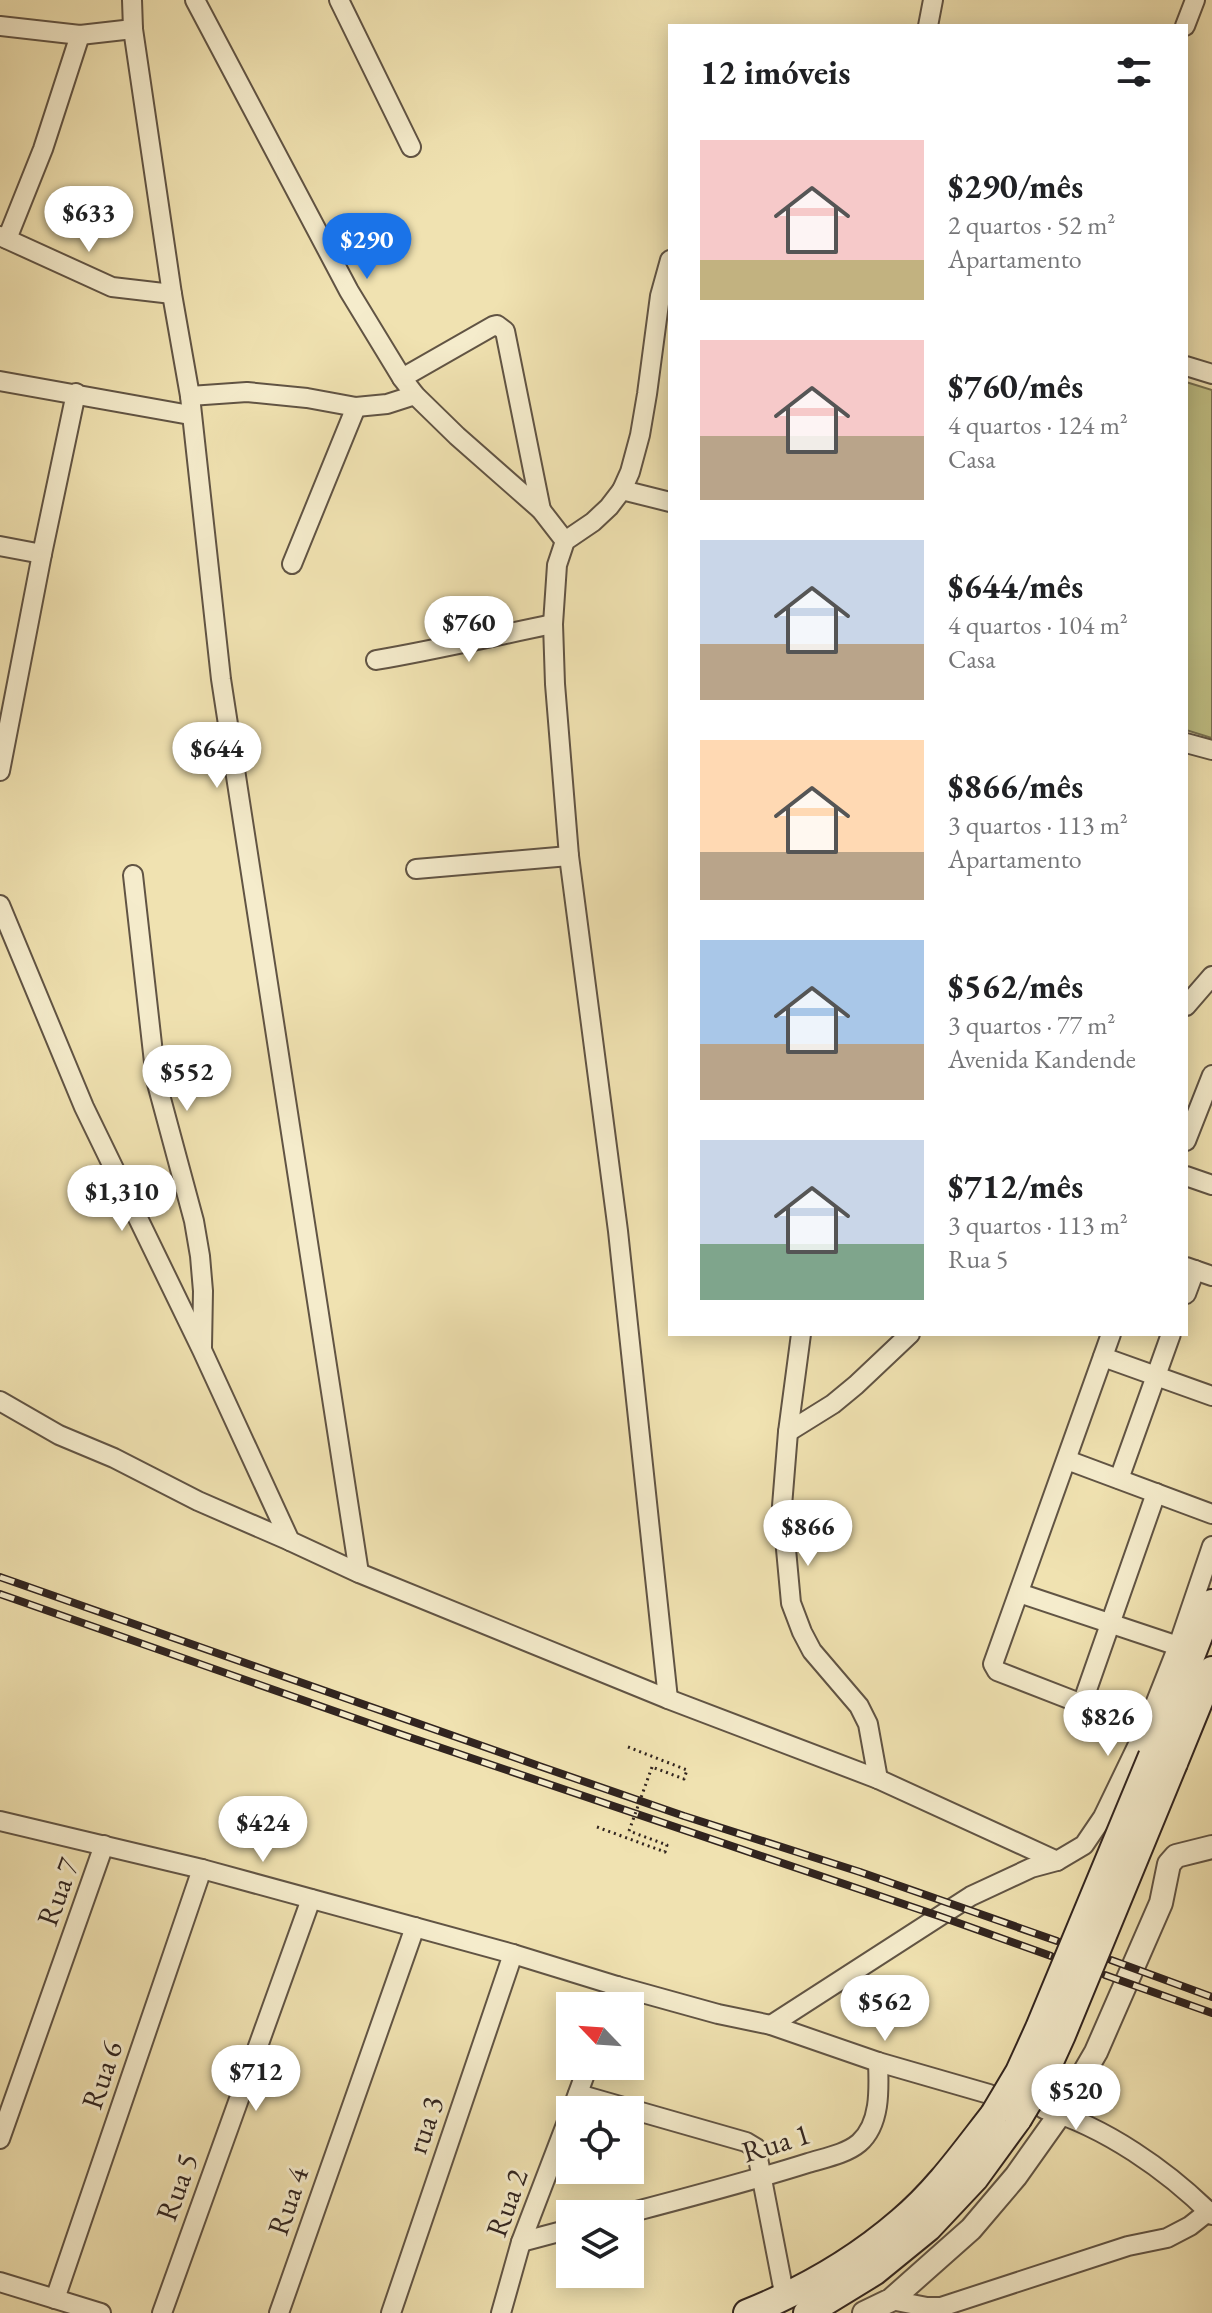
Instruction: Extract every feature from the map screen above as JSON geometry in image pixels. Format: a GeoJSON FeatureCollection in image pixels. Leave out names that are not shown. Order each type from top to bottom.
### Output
{"type":"FeatureCollection","features":[{"type":"Feature","properties":{"kind":"main road"},"geometry":{"type":"LineString","coordinates":[[807,2313],[874,2272],[928,2228],[975,2178],[1000,2109],[1039,2028],[1156,1750],[1212,1603]]}},
{"type":"Feature","properties":{"kind":"main road"},"geometry":{"type":"LineString","coordinates":[[1156,1750],[1212,1670]]}},
{"type":"Feature","properties":{"kind":"main road"},"geometry":{"type":"LineString","coordinates":[[747,2313],[785,2298],[843,2263],[902,2221],[950,2172],[1000,2109]]}},
{"type":"Feature","properties":{"kind":"street"},"geometry":{"type":"LineString","coordinates":[[132,0],[133,29],[190,405],[221,679],[359,1573]]}},
{"type":"Feature","properties":{"kind":"street"},"geometry":{"type":"LineString","coordinates":[[195,0],[349,291],[402,378],[457,436],[541,510],[565,541]]}},
{"type":"Feature","properties":{"kind":"street"},"geometry":{"type":"LineString","coordinates":[[339,0],[411,147]]}},
{"type":"Feature","properties":{"kind":"street"},"geometry":{"type":"LineString","coordinates":[[928,24],[933,0]]}},
{"type":"Feature","properties":{"kind":"street"},"geometry":{"type":"LineString","coordinates":[[1186,24],[1195,0]]}},
{"type":"Feature","properties":{"kind":"street"},"geometry":{"type":"LineString","coordinates":[[0,26],[80,35],[133,29]]}},
{"type":"Feature","properties":{"kind":"street"},"geometry":{"type":"LineString","coordinates":[[80,35],[43,149],[4,238],[112,287],[172,294]]}},
{"type":"Feature","properties":{"kind":"street"},"geometry":{"type":"LineString","coordinates":[[668,267],[660,296],[640,435],[630,472],[622,490],[609,507],[565,541],[557,565],[553,624],[569,856],[618,1231],[668,1699]]}},
{"type":"Feature","properties":{"kind":"street"},"geometry":{"type":"LineString","coordinates":[[402,378],[493,326],[497,325],[505,331],[541,510]]}},
{"type":"Feature","properties":{"kind":"street"},"geometry":{"type":"LineString","coordinates":[[1188,366],[1210,368]]}},
{"type":"Feature","properties":{"kind":"street"},"geometry":{"type":"LineString","coordinates":[[0,381],[190,405],[247,392],[356,407],[387,404],[415,395]]}},
{"type":"Feature","properties":{"kind":"street"},"geometry":{"type":"LineString","coordinates":[[0,771],[76,393]]}},
{"type":"Feature","properties":{"kind":"street"},"geometry":{"type":"LineString","coordinates":[[292,564],[356,407]]}},
{"type":"Feature","properties":{"kind":"street"},"geometry":{"type":"LineString","coordinates":[[622,490],[668,502]]}},
{"type":"Feature","properties":{"kind":"street"},"geometry":{"type":"LineString","coordinates":[[0,546],[42,554]]}},
{"type":"Feature","properties":{"kind":"street"},"geometry":{"type":"LineString","coordinates":[[376,660],[553,624]]}},
{"type":"Feature","properties":{"kind":"street"},"geometry":{"type":"LineString","coordinates":[[1188,744],[1212,750]]}},
{"type":"Feature","properties":{"kind":"street"},"geometry":{"type":"LineString","coordinates":[[416,869],[569,856]]}},
{"type":"Feature","properties":{"kind":"street"},"geometry":{"type":"LineString","coordinates":[[133,875],[156,1080],[194,1221],[200,1256],[202,1350]]}},
{"type":"Feature","properties":{"kind":"street"},"geometry":{"type":"LineString","coordinates":[[0,905],[84,1107],[202,1350],[290,1541]]}},
{"type":"Feature","properties":{"kind":"street"},"geometry":{"type":"LineString","coordinates":[[1188,1004],[1212,976]]}},
{"type":"Feature","properties":{"kind":"street"},"geometry":{"type":"LineString","coordinates":[[1188,1136],[1212,1075]]}},
{"type":"Feature","properties":{"kind":"street"},"geometry":{"type":"LineString","coordinates":[[1188,1177],[1212,1185]]}},
{"type":"Feature","properties":{"kind":"street"},"geometry":{"type":"LineString","coordinates":[[1188,1290],[1198,1271]]}},
{"type":"Feature","properties":{"kind":"street"},"geometry":{"type":"LineString","coordinates":[[801,1336],[782,1506],[791,1603],[812,1651],[859,1706],[868,1724],[878,1779]]}},
{"type":"Feature","properties":{"kind":"street"},"geometry":{"type":"LineString","coordinates":[[788,1432],[845,1394],[908,1336]]}},
{"type":"Feature","properties":{"kind":"street"},"geometry":{"type":"LineString","coordinates":[[1110,1336],[994,1659],[994,1668],[1082,1704],[1156,1750]]}},
{"type":"Feature","properties":{"kind":"street"},"geometry":{"type":"LineString","coordinates":[[1119,1479],[1170,1336]]}},
{"type":"Feature","properties":{"kind":"street"},"geometry":{"type":"LineString","coordinates":[[1103,1357],[1212,1396]]}},
{"type":"Feature","properties":{"kind":"street"},"geometry":{"type":"LineString","coordinates":[[0,1401],[59,1435],[359,1573],[668,1699],[878,1779],[1057,1861]]}},
{"type":"Feature","properties":{"kind":"street"},"geometry":{"type":"LineString","coordinates":[[1067,1460],[1212,1514]]}},
{"type":"Feature","properties":{"kind":"street"},"geometry":{"type":"LineString","coordinates":[[1082,1704],[1156,1493]]}},
{"type":"Feature","properties":{"kind":"street"},"geometry":{"type":"LineString","coordinates":[[771,2025],[971,1896],[1031,1868],[1057,1861],[1084,1845],[1156,1750],[1178,1646],[1212,1546]]}},
{"type":"Feature","properties":{"kind":"street"},"geometry":{"type":"LineString","coordinates":[[1019,1593],[1178,1646]]}},
{"type":"Feature","properties":{"kind":"street"},"geometry":{"type":"LineString","coordinates":[[1,1825],[104,1845],[202,1869],[718,2014],[771,2025],[1000,2109]]}},
{"type":"Feature","properties":{"kind":"street","name":"Rua 7"},"geometry":{"type":"LineString","coordinates":[[0,2139],[104,1845]]}},
{"type":"Feature","properties":{"kind":"street"},"geometry":{"type":"LineString","coordinates":[[864,2313],[891,2300],[971,2229],[1016,2176],[1052,2112],[1096,2052],[1161,1903],[1169,1864],[1176,1856],[1212,1847]]}},
{"type":"Feature","properties":{"kind":"street","name":"Rua 6"},"geometry":{"type":"LineString","coordinates":[[55,2299],[202,1869]]}},
{"type":"Feature","properties":{"kind":"street","name":"Rua 5"},"geometry":{"type":"LineString","coordinates":[[162,2313],[311,1899]]}},
{"type":"Feature","properties":{"kind":"street","name":"Rua 4"},"geometry":{"type":"LineString","coordinates":[[279,2313],[415,1927]]}},
{"type":"Feature","properties":{"kind":"street","name":"rua 3"},"geometry":{"type":"LineString","coordinates":[[391,2313],[513,1954]]}},
{"type":"Feature","properties":{"kind":"street"},"geometry":{"type":"LineString","coordinates":[[615,1992],[617,1986]]}},
{"type":"Feature","properties":{"kind":"street","name":"Rua 1"},"geometry":{"type":"LineString","coordinates":[[644,2209],[762,2177],[837,2154],[859,2143],[867,2133],[880,2103],[878,2062]]}},
{"type":"Feature","properties":{"kind":"street"},"geometry":{"type":"LineString","coordinates":[[891,2300],[941,2307],[1128,2246],[1167,2238],[1210,2213],[1150,2161],[1052,2112]]}},
{"type":"Feature","properties":{"kind":"street"},"geometry":{"type":"LineString","coordinates":[[644,2121],[746,2142],[756,2148],[785,2298]]}},
{"type":"Feature","properties":{"kind":"street","name":"Rua 2"},"geometry":{"type":"LineString","coordinates":[[501,2313],[521,2242],[556,2150]]}},
{"type":"Feature","properties":{"kind":"street"},"geometry":{"type":"LineString","coordinates":[[521,2242],[556,2233]]}},
{"type":"Feature","properties":{"kind":"street"},"geometry":{"type":"LineString","coordinates":[[0,2282],[101,2313]]}},
{"type":"Feature","properties":{"kind":"path"},"geometry":{"type":"LineString","coordinates":[[597,1827],[665,1852],[667,1845],[629,1831],[652,1767],[684,1779],[687,1770],[628,1747]]}},
{"type":"Feature","properties":{"kind":"green space"},"geometry":{"type":"Polygon","coordinates":[[[1188,383],[1212,390],[1212,738],[1188,731],[1188,383]]]}},
{"type":"Feature","properties":{"kind":"railway"},"geometry":{"type":"LineString","coordinates":[[0,1577],[684,1816],[860,1872],[1057,1941]]}},
{"type":"Feature","properties":{"kind":"railway"},"geometry":{"type":"LineString","coordinates":[[0,1594],[1051,1956]]}},
{"type":"Feature","properties":{"kind":"railway"},"geometry":{"type":"LineString","coordinates":[[1111,1960],[1212,1997]]}},
{"type":"Feature","properties":{"kind":"railway"},"geometry":{"type":"LineString","coordinates":[[1105,1975],[1212,2013]]}}]}
